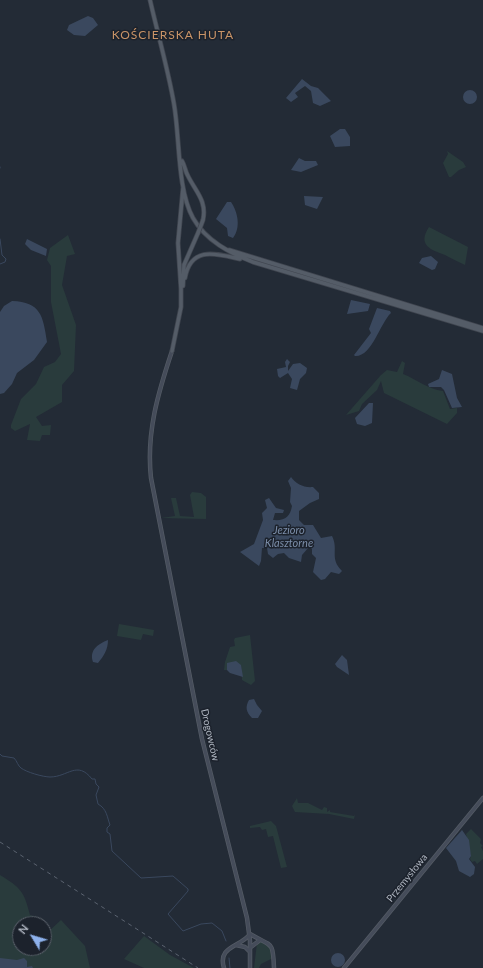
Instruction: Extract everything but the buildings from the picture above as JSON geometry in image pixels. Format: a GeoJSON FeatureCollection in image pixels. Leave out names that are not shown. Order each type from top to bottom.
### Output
{"type":"FeatureCollection","features":[{"type":"Feature","properties":{"kind":"main road"},"geometry":{"type":"LineString","coordinates":[[150,0],[174,104],[183,188],[178,243],[181,307],[172,351]]}},
{"type":"Feature","properties":{"kind":"main road"},"geometry":{"type":"LineString","coordinates":[[172,351],[177,341],[182,318],[184,265],[203,220],[204,206],[181,161]]}},
{"type":"Feature","properties":{"kind":"main road"},"geometry":{"type":"LineString","coordinates":[[183,188],[188,206],[197,224],[212,240],[234,255],[253,262]]}},
{"type":"Feature","properties":{"kind":"main road"},"geometry":{"type":"LineString","coordinates":[[223,248],[483,330]]}},
{"type":"Feature","properties":{"kind":"main road"},"geometry":{"type":"LineString","coordinates":[[183,282],[191,262],[206,254],[217,253],[253,262],[483,330]]}},
{"type":"Feature","properties":{"kind":"main road","name":"Drogowców"},"geometry":{"type":"LineString","coordinates":[[172,351],[157,398],[150,438],[150,467],[202,739],[250,934],[250,968]]}},
{"type":"Feature","properties":{"kind":"main road","name":"Przemysłowa"},"geometry":{"type":"LineString","coordinates":[[344,968],[483,798]]}},
{"type":"Feature","properties":{"kind":"main road"},"geometry":{"type":"LineString","coordinates":[[224,968],[224,954],[230,947],[243,942],[250,934],[267,942],[272,947],[274,960],[273,968]]}},
{"type":"Feature","properties":{"kind":"main road"},"geometry":{"type":"LineString","coordinates":[[251,947],[260,940]]}},
{"type":"Feature","properties":{"kind":"main road"},"geometry":{"type":"LineString","coordinates":[[236,945],[245,947],[251,952]]}},
{"type":"Feature","properties":{"kind":"shaded area"},"geometry":{"type":"Polygon","coordinates":[[[447,151],[463,162],[466,167],[459,170],[451,177],[449,177],[443,163],[448,154],[447,151]]]}},
{"type":"Feature","properties":{"kind":"shaded area"},"geometry":{"type":"Polygon","coordinates":[[[429,227],[468,247],[465,265],[427,246],[424,238],[429,227]]]}},
{"type":"Feature","properties":{"kind":"shaded area"},"geometry":{"type":"Polygon","coordinates":[[[68,235],[75,254],[67,256],[62,285],[76,325],[74,371],[62,385],[62,402],[36,417],[42,426],[51,425],[50,435],[42,435],[40,441],[27,440],[30,424],[15,431],[11,428],[11,425],[21,399],[36,384],[44,367],[55,362],[61,354],[51,302],[51,266],[47,260],[50,248],[68,235]]]}},
{"type":"Feature","properties":{"kind":"shaded area"},"geometry":{"type":"Polygon","coordinates":[[[402,361],[405,363],[403,374],[427,386],[443,391],[450,409],[457,408],[457,413],[447,424],[384,393],[381,381],[377,390],[362,404],[359,411],[346,415],[381,375],[387,370],[397,372],[402,361]]]}},
{"type":"Feature","properties":{"kind":"shaded area"},"geometry":{"type":"Polygon","coordinates":[[[192,492],[201,493],[206,497],[206,519],[161,518],[175,516],[171,498],[176,498],[180,516],[194,517],[190,495],[192,492]]]}},
{"type":"Feature","properties":{"kind":"shaded area"},"geometry":{"type":"Polygon","coordinates":[[[119,624],[154,630],[153,636],[143,634],[141,640],[117,636],[119,624]]]}},
{"type":"Feature","properties":{"kind":"shaded area"},"geometry":{"type":"Polygon","coordinates":[[[250,635],[255,681],[251,685],[242,680],[241,665],[227,663],[227,670],[224,670],[230,647],[235,646],[235,638],[250,635]]]}},
{"type":"Feature","properties":{"kind":"shaded area"},"geometry":{"type":"Polygon","coordinates":[[[297,798],[298,803],[308,803],[322,810],[324,807],[327,808],[327,812],[330,810],[330,812],[354,816],[355,814],[354,819],[329,814],[295,812],[292,806],[297,798]]]}},
{"type":"Feature","properties":{"kind":"shaded area"},"geometry":{"type":"Polygon","coordinates":[[[271,821],[276,826],[287,867],[281,868],[273,836],[268,837],[266,829],[262,830],[260,827],[250,828],[250,826],[271,821]]]}},
{"type":"Feature","properties":{"kind":"shaded area"},"geometry":{"type":"Polygon","coordinates":[[[471,829],[481,839],[480,843],[483,846],[481,847],[483,851],[483,859],[477,864],[475,861],[472,862],[470,859],[471,856],[466,834],[471,829]]]}},
{"type":"Feature","properties":{"kind":"shaded area"},"geometry":{"type":"Polygon","coordinates":[[[0,875],[13,883],[21,891],[26,900],[30,915],[33,916],[12,916],[12,956],[52,956],[52,928],[61,920],[85,946],[90,968],[0,968],[0,875]]]}},
{"type":"Feature","properties":{"kind":"shaded area"},"geometry":{"type":"Polygon","coordinates":[[[144,936],[170,955],[194,968],[144,968],[124,959],[144,936]]]}},
{"type":"Feature","properties":{"kind":"shaded area"},"geometry":{"type":"Polygon","coordinates":[[[260,942],[268,945],[270,948],[271,959],[261,964],[259,968],[254,968],[257,943],[260,942]]]}},
{"type":"Feature","properties":{"kind":"water"},"geometry":{"type":"Polygon","coordinates":[[[88,16],[93,18],[98,25],[85,36],[74,35],[67,30],[69,25],[88,16]]]}},
{"type":"Feature","properties":{"kind":"water"},"geometry":{"type":"Polygon","coordinates":[[[302,79],[311,86],[318,88],[331,101],[320,106],[313,103],[311,91],[305,86],[295,93],[298,97],[291,102],[286,98],[302,79]]]}},
{"type":"Feature","properties":{"kind":"water"},"geometry":{"type":"Polygon","coordinates":[[[467,90],[473,90],[477,94],[477,100],[473,104],[467,104],[463,100],[463,94],[467,90]]]}},
{"type":"Feature","properties":{"kind":"water"},"geometry":{"type":"Polygon","coordinates":[[[340,129],[345,129],[350,137],[350,146],[335,147],[330,136],[340,129]]]}},
{"type":"Feature","properties":{"kind":"water"},"geometry":{"type":"Polygon","coordinates":[[[299,158],[305,161],[316,161],[318,165],[301,172],[291,170],[299,158]]]}},
{"type":"Feature","properties":{"kind":"water"},"geometry":{"type":"Polygon","coordinates":[[[304,196],[323,197],[317,209],[305,205],[304,196]]]}},
{"type":"Feature","properties":{"kind":"water"},"geometry":{"type":"Polygon","coordinates":[[[227,202],[231,202],[238,220],[237,230],[233,238],[228,236],[227,228],[216,219],[227,202]]]}},
{"type":"Feature","properties":{"kind":"water"},"geometry":{"type":"Polygon","coordinates":[[[27,239],[47,249],[46,256],[31,250],[25,244],[27,239]]]}},
{"type":"Feature","properties":{"kind":"water"},"geometry":{"type":"Polygon","coordinates":[[[431,256],[438,262],[435,269],[432,270],[419,263],[422,258],[431,256]]]}},
{"type":"Feature","properties":{"kind":"water"},"geometry":{"type":"Polygon","coordinates":[[[351,300],[370,304],[368,311],[347,314],[351,300]]]}},
{"type":"Feature","properties":{"kind":"water"},"geometry":{"type":"Polygon","coordinates":[[[12,301],[29,304],[39,312],[44,325],[47,342],[34,360],[17,373],[12,384],[4,393],[0,394],[0,312],[4,306],[12,301]]]}},
{"type":"Feature","properties":{"kind":"water"},"geometry":{"type":"Polygon","coordinates":[[[377,308],[390,311],[391,313],[366,351],[361,355],[355,356],[354,355],[371,333],[369,329],[377,308]]]}},
{"type":"Feature","properties":{"kind":"water"},"geometry":{"type":"Polygon","coordinates":[[[287,359],[290,362],[288,371],[293,364],[300,363],[307,368],[306,373],[300,379],[297,390],[290,388],[292,379],[288,373],[280,378],[278,376],[277,369],[286,367],[285,362],[287,359]]]}},
{"type":"Feature","properties":{"kind":"water"},"geometry":{"type":"Polygon","coordinates":[[[442,370],[452,374],[457,398],[462,407],[452,408],[444,390],[441,387],[429,387],[428,384],[439,379],[442,370]]]}},
{"type":"Feature","properties":{"kind":"water"},"geometry":{"type":"Polygon","coordinates":[[[369,403],[373,403],[372,423],[365,426],[357,424],[355,418],[369,403]]]}},
{"type":"Feature","properties":{"kind":"water","name":"Jezioro Klasztorne"},"geometry":{"type":"Polygon","coordinates":[[[291,477],[298,484],[306,487],[313,487],[319,493],[319,499],[310,503],[299,511],[299,520],[304,525],[313,525],[321,538],[332,536],[335,546],[336,562],[342,571],[339,574],[331,572],[325,579],[321,580],[313,572],[316,558],[312,554],[312,549],[309,547],[302,555],[301,562],[289,558],[284,553],[278,554],[273,558],[268,554],[267,548],[262,548],[259,566],[240,552],[254,544],[263,520],[262,513],[267,508],[265,500],[269,498],[276,508],[284,510],[283,513],[275,513],[273,520],[281,520],[288,516],[292,506],[290,502],[291,488],[288,481],[291,477]]]}},
{"type":"Feature","properties":{"kind":"water"},"geometry":{"type":"Polygon","coordinates":[[[108,640],[102,658],[98,663],[93,662],[92,654],[95,648],[108,640]]]}},
{"type":"Feature","properties":{"kind":"water"},"geometry":{"type":"Polygon","coordinates":[[[342,655],[347,660],[349,675],[335,664],[342,655]]]}},
{"type":"Feature","properties":{"kind":"water"},"geometry":{"type":"Polygon","coordinates":[[[236,661],[241,665],[243,677],[230,673],[227,670],[227,663],[236,661]]]}},
{"type":"Feature","properties":{"kind":"water"},"geometry":{"type":"Polygon","coordinates":[[[254,699],[262,711],[258,718],[252,718],[248,714],[247,705],[249,700],[254,699]]]}},
{"type":"Feature","properties":{"kind":"water"},"geometry":{"type":"Polygon","coordinates":[[[462,830],[469,840],[471,856],[469,859],[475,867],[474,874],[470,877],[459,871],[456,861],[446,848],[462,830]]]}},
{"type":"Feature","properties":{"kind":"water"},"geometry":{"type":"Polygon","coordinates":[[[335,953],[341,953],[345,957],[345,963],[341,967],[335,967],[331,963],[331,957],[335,953]]]}},
{"type":"Feature","properties":{"kind":"water"},"geometry":{"type":"Polygon","coordinates":[[[0,958],[17,960],[24,958],[27,961],[27,967],[32,966],[33,968],[0,968],[0,958]]]}},
{"type":"Feature","properties":{"kind":"waterway"},"geometry":{"type":"LineString","coordinates":[[0,239],[2,255],[6,259],[5,262],[0,264]]}},
{"type":"Feature","properties":{"kind":"waterway"},"geometry":{"type":"LineString","coordinates":[[0,754],[2,756],[14,758],[21,768],[39,775],[50,777],[77,770],[87,773],[92,779],[95,779],[96,784],[99,787],[96,795],[98,804],[105,811],[110,825],[107,828],[107,832],[110,834],[112,851],[141,878],[173,876],[188,889],[188,891],[168,914],[183,931],[201,924],[212,923],[222,931],[226,941]]}},
{"type":"Feature","properties":{"kind":"waterway"},"geometry":{"type":"LineString","coordinates":[[229,958],[230,968]]}},
{"type":"Feature","properties":{"kind":"railway"},"geometry":{"type":"LineString","coordinates":[[0,842],[198,968]]}},
{"type":"Feature","properties":{"kind":"district","name":"KOŚCIERSKA HUTA"},"geometry":{"type":"Point","coordinates":[173,35]}}]}
